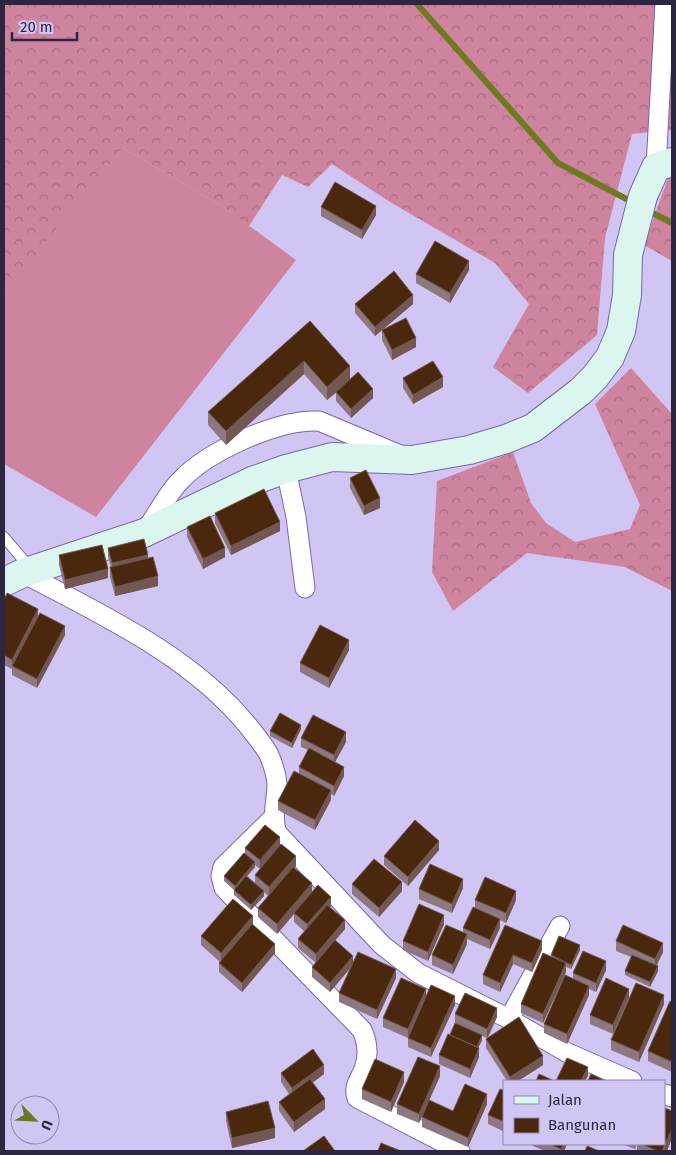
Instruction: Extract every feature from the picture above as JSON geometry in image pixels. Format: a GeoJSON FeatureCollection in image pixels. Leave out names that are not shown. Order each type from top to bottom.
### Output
{"type":"FeatureCollection","features":[{"type":"Feature","properties":{"kind":"street"},"geometry":{"type":"LineString","coordinates":[[20,575],[144,533],[252,481],[286,469],[332,457],[412,460],[469,450],[506,439],[533,428],[581,391],[595,377],[610,357],[621,331],[627,295],[628,255],[643,196],[664,165],[665,4]]}},
{"type":"Feature","properties":{"kind":"street"},"geometry":{"type":"LineString","coordinates":[[144,533],[179,481],[201,462],[249,436],[274,427],[305,420],[319,421],[412,460]]}},
{"type":"Feature","properties":{"kind":"street"},"geometry":{"type":"LineString","coordinates":[[286,469],[296,518],[305,588]]}},
{"type":"Feature","properties":{"kind":"street"},"geometry":{"type":"LineString","coordinates":[[20,575],[121,625],[185,666],[217,692],[237,712],[268,753],[276,773],[274,826],[281,839],[382,944],[400,960],[418,973],[509,1019],[568,1053],[630,1080]]}},
{"type":"Feature","properties":{"kind":"street"},"geometry":{"type":"LineString","coordinates":[[274,817],[223,867],[221,876],[224,888],[362,1030],[367,1042],[368,1054],[355,1089],[357,1098],[460,1151]]}},
{"type":"Feature","properties":{"kind":"street"},"geometry":{"type":"LineString","coordinates":[[509,1019],[560,926]]}},
{"type":"Feature","properties":{"kind":"lane"},"geometry":{"type":"LineString","coordinates":[[4,538],[20,575]]}},
{"type":"Feature","properties":{"kind":"green space"},"geometry":{"type":"Polygon","coordinates":[[[4,4],[672,4],[672,131],[632,134],[605,238],[597,335],[528,393],[493,367],[529,304],[495,263],[390,202],[332,164],[308,187],[282,175],[249,226],[222,206],[123,148],[4,294],[4,4]]]}},
{"type":"Feature","properties":{"kind":"green space"},"geometry":{"type":"Polygon","coordinates":[[[123,148],[222,206],[296,260],[96,517],[4,464],[4,294],[123,148]]]}},
{"type":"Feature","properties":{"kind":"green space"},"geometry":{"type":"Polygon","coordinates":[[[672,151],[672,261],[644,245],[668,178],[672,151]]]}},
{"type":"Feature","properties":{"kind":"green space"},"geometry":{"type":"Polygon","coordinates":[[[631,368],[672,414],[672,591],[625,567],[527,553],[453,611],[432,572],[437,481],[513,452],[531,503],[546,523],[575,542],[630,529],[640,505],[595,404],[631,368]]]}},
{"type":"Feature","properties":{"kind":"building"},"geometry":{"type":"Polygon","coordinates":[[[335,182],[376,206],[362,230],[321,207],[335,182]]]}},
{"type":"Feature","properties":{"kind":"building"},"geometry":{"type":"Polygon","coordinates":[[[435,241],[469,261],[450,293],[416,274],[435,241]]]}},
{"type":"Feature","properties":{"kind":"building"},"geometry":{"type":"Polygon","coordinates":[[[394,271],[413,295],[375,327],[355,304],[394,271]]]}},
{"type":"Feature","properties":{"kind":"building"},"geometry":{"type":"Polygon","coordinates":[[[406,318],[416,338],[392,350],[382,330],[406,318]]]}},
{"type":"Feature","properties":{"kind":"building"},"geometry":{"type":"Polygon","coordinates":[[[310,321],[350,366],[327,387],[304,361],[226,431],[208,412],[310,321]]]}},
{"type":"Feature","properties":{"kind":"building"},"geometry":{"type":"Polygon","coordinates":[[[433,361],[443,377],[413,395],[403,378],[433,361]]]}},
{"type":"Feature","properties":{"kind":"building"},"geometry":{"type":"Polygon","coordinates":[[[358,372],[373,389],[351,409],[336,392],[358,372]]]}},
{"type":"Feature","properties":{"kind":"building"},"geometry":{"type":"Polygon","coordinates":[[[366,470],[380,498],[364,506],[350,478],[366,470]]]}},
{"type":"Feature","properties":{"kind":"building"},"geometry":{"type":"Polygon","coordinates":[[[264,489],[280,522],[231,546],[215,513],[264,489]]]}},
{"type":"Feature","properties":{"kind":"building"},"geometry":{"type":"Polygon","coordinates":[[[210,516],[225,548],[203,559],[187,527],[210,516]]]}},
{"type":"Feature","properties":{"kind":"building"},"geometry":{"type":"Polygon","coordinates":[[[144,539],[148,555],[112,563],[108,548],[144,539]]]}},
{"type":"Feature","properties":{"kind":"building"},"geometry":{"type":"Polygon","coordinates":[[[102,545],[108,569],[65,580],[59,555],[102,545]]]}},
{"type":"Feature","properties":{"kind":"building"},"geometry":{"type":"Polygon","coordinates":[[[153,557],[158,576],[115,587],[110,567],[153,557]]]}},
{"type":"Feature","properties":{"kind":"building"},"geometry":{"type":"Polygon","coordinates":[[[7,593],[38,609],[12,660],[4,655],[4,600],[7,593]]]}},
{"type":"Feature","properties":{"kind":"building"},"geometry":{"type":"Polygon","coordinates":[[[40,613],[65,626],[37,679],[12,666],[40,613]]]}},
{"type":"Feature","properties":{"kind":"building"},"geometry":{"type":"Polygon","coordinates":[[[320,625],[349,640],[329,678],[300,663],[320,625]]]}},
{"type":"Feature","properties":{"kind":"building"},"geometry":{"type":"Polygon","coordinates":[[[280,713],[301,725],[292,743],[270,731],[280,713]]]}},
{"type":"Feature","properties":{"kind":"building"},"geometry":{"type":"Polygon","coordinates":[[[313,715],[346,732],[334,755],[301,738],[313,715]]]}},
{"type":"Feature","properties":{"kind":"building"},"geometry":{"type":"Polygon","coordinates":[[[309,748],[344,767],[334,786],[299,767],[309,748]]]}},
{"type":"Feature","properties":{"kind":"building"},"geometry":{"type":"Polygon","coordinates":[[[294,771],[331,790],[315,820],[278,801],[294,771]]]}},
{"type":"Feature","properties":{"kind":"building"},"geometry":{"type":"Polygon","coordinates":[[[415,820],[439,841],[408,877],[384,856],[415,820]]]}},
{"type":"Feature","properties":{"kind":"building"},"geometry":{"type":"Polygon","coordinates":[[[265,825],[280,837],[260,860],[245,848],[265,825]]]}},
{"type":"Feature","properties":{"kind":"building"},"geometry":{"type":"Polygon","coordinates":[[[281,844],[296,856],[269,887],[255,875],[281,844]]]}},
{"type":"Feature","properties":{"kind":"building"},"geometry":{"type":"Polygon","coordinates":[[[244,853],[255,862],[235,886],[224,876],[244,853]]]}},
{"type":"Feature","properties":{"kind":"building"},"geometry":{"type":"Polygon","coordinates":[[[374,859],[402,882],[379,908],[352,884],[374,859]]]}},
{"type":"Feature","properties":{"kind":"building"},"geometry":{"type":"Polygon","coordinates":[[[430,864],[463,879],[452,904],[419,889],[430,864]]]}},
{"type":"Feature","properties":{"kind":"building"},"geometry":{"type":"Polygon","coordinates":[[[293,867],[312,883],[277,924],[258,908],[293,867]]]}},
{"type":"Feature","properties":{"kind":"building"},"geometry":{"type":"Polygon","coordinates":[[[246,876],[264,891],[251,905],[234,890],[246,876]]]}},
{"type":"Feature","properties":{"kind":"building"},"geometry":{"type":"Polygon","coordinates":[[[485,877],[516,891],[506,913],[475,900],[485,877]]]}},
{"type":"Feature","properties":{"kind":"building"},"geometry":{"type":"Polygon","coordinates":[[[318,885],[331,897],[307,924],[294,913],[318,885]]]}},
{"type":"Feature","properties":{"kind":"building"},"geometry":{"type":"Polygon","coordinates":[[[233,899],[253,916],[221,953],[201,936],[233,899]]]}},
{"type":"Feature","properties":{"kind":"building"},"geometry":{"type":"Polygon","coordinates":[[[419,904],[444,915],[428,952],[403,941],[419,904]]]}},
{"type":"Feature","properties":{"kind":"building"},"geometry":{"type":"Polygon","coordinates":[[[327,905],[345,920],[316,954],[298,939],[327,905]]]}},
{"type":"Feature","properties":{"kind":"building"},"geometry":{"type":"Polygon","coordinates":[[[473,907],[500,919],[490,940],[463,928],[473,907]]]}},
{"type":"Feature","properties":{"kind":"building"},"geometry":{"type":"Polygon","coordinates":[[[252,924],[275,944],[242,983],[219,963],[252,924]]]}},
{"type":"Feature","properties":{"kind":"building"},"geometry":{"type":"Polygon","coordinates":[[[446,925],[467,934],[453,965],[432,955],[446,925]]]}},
{"type":"Feature","properties":{"kind":"building"},"geometry":{"type":"Polygon","coordinates":[[[505,925],[542,941],[532,963],[513,955],[500,983],[483,975],[505,925]]]}},
{"type":"Feature","properties":{"kind":"building"},"geometry":{"type":"Polygon","coordinates":[[[623,925],[663,943],[655,959],[616,941],[623,925]]]}},
{"type":"Feature","properties":{"kind":"building"},"geometry":{"type":"Polygon","coordinates":[[[559,936],[580,945],[571,965],[551,955],[559,936]]]}},
{"type":"Feature","properties":{"kind":"building"},"geometry":{"type":"Polygon","coordinates":[[[335,940],[353,956],[330,983],[312,967],[335,940]]]}},
{"type":"Feature","properties":{"kind":"building"},"geometry":{"type":"Polygon","coordinates":[[[583,951],[606,961],[596,983],[573,973],[583,951]]]}},
{"type":"Feature","properties":{"kind":"building"},"geometry":{"type":"Polygon","coordinates":[[[358,952],[396,969],[377,1010],[339,993],[358,952]]]}},
{"type":"Feature","properties":{"kind":"building"},"geometry":{"type":"Polygon","coordinates":[[[543,953],[566,963],[543,1014],[521,1004],[543,953]]]}},
{"type":"Feature","properties":{"kind":"building"},"geometry":{"type":"Polygon","coordinates":[[[632,955],[658,966],[650,982],[625,971],[632,955]]]}},
{"type":"Feature","properties":{"kind":"building"},"geometry":{"type":"Polygon","coordinates":[[[565,975],[589,986],[567,1034],[544,1024],[565,975]]]}},
{"type":"Feature","properties":{"kind":"building"},"geometry":{"type":"Polygon","coordinates":[[[401,978],[426,989],[408,1029],[383,1018],[401,978]]]}},
{"type":"Feature","properties":{"kind":"building"},"geometry":{"type":"Polygon","coordinates":[[[606,978],[629,989],[613,1025],[590,1015],[606,978]]]}},
{"type":"Feature","properties":{"kind":"building"},"geometry":{"type":"Polygon","coordinates":[[[636,983],[664,995],[639,1052],[611,1040],[636,983]]]}},
{"type":"Feature","properties":{"kind":"building"},"geometry":{"type":"Polygon","coordinates":[[[431,985],[455,996],[431,1048],[408,1038],[431,985]]]}},
{"type":"Feature","properties":{"kind":"building"},"geometry":{"type":"Polygon","coordinates":[[[465,993],[497,1008],[487,1029],[455,1014],[465,993]]]}},
{"type":"Feature","properties":{"kind":"building"},"geometry":{"type":"Polygon","coordinates":[[[670,1001],[672,1002],[672,1062],[648,1051],[670,1001]]]}},
{"type":"Feature","properties":{"kind":"building"},"geometry":{"type":"Polygon","coordinates":[[[519,1017],[543,1056],[510,1077],[486,1039],[519,1017]]]}},
{"type":"Feature","properties":{"kind":"building"},"geometry":{"type":"Polygon","coordinates":[[[455,1023],[482,1035],[477,1047],[450,1035],[455,1023]]]}},
{"type":"Feature","properties":{"kind":"building"},"geometry":{"type":"Polygon","coordinates":[[[448,1034],[479,1048],[470,1069],[439,1055],[448,1034]]]}},
{"type":"Feature","properties":{"kind":"building"},"geometry":{"type":"Polygon","coordinates":[[[313,1049],[324,1065],[292,1088],[281,1073],[313,1049]]]}},
{"type":"Feature","properties":{"kind":"building"},"geometry":{"type":"Polygon","coordinates":[[[418,1057],[440,1066],[419,1114],[397,1104],[418,1057]]]}},
{"type":"Feature","properties":{"kind":"building"},"geometry":{"type":"Polygon","coordinates":[[[567,1058],[588,1067],[582,1080],[556,1080],[567,1058]]]}},
{"type":"Feature","properties":{"kind":"building"},"geometry":{"type":"Polygon","coordinates":[[[375,1059],[404,1072],[391,1102],[362,1089],[375,1059]]]}},
{"type":"Feature","properties":{"kind":"building"},"geometry":{"type":"Polygon","coordinates":[[[539,1074],[552,1080],[536,1080],[539,1074]]]}},
{"type":"Feature","properties":{"kind":"building"},"geometry":{"type":"Polygon","coordinates":[[[591,1074],[604,1080],[588,1080],[591,1074]]]}},
{"type":"Feature","properties":{"kind":"building"},"geometry":{"type":"Polygon","coordinates":[[[310,1079],[325,1099],[294,1122],[279,1102],[310,1079]]]}},
{"type":"Feature","properties":{"kind":"building"},"geometry":{"type":"Polygon","coordinates":[[[465,1084],[487,1094],[468,1138],[422,1117],[429,1100],[453,1111],[465,1084]]]}},
{"type":"Feature","properties":{"kind":"building"},"geometry":{"type":"Polygon","coordinates":[[[500,1089],[503,1090],[503,1121],[488,1115],[500,1089]]]}},
{"type":"Feature","properties":{"kind":"building"},"geometry":{"type":"Polygon","coordinates":[[[268,1101],[275,1128],[232,1138],[226,1112],[268,1101]]]}},
{"type":"Feature","properties":{"kind":"building"},"geometry":{"type":"Polygon","coordinates":[[[666,1108],[672,1111],[672,1129],[666,1142],[666,1108]]]}},
{"type":"Feature","properties":{"kind":"building"},"geometry":{"type":"Polygon","coordinates":[[[324,1136],[335,1151],[303,1151],[324,1136]]]}},
{"type":"Feature","properties":{"kind":"building"},"geometry":{"type":"Polygon","coordinates":[[[381,1143],[401,1151],[378,1151],[381,1143]]]}},
{"type":"Feature","properties":{"kind":"building"},"geometry":{"type":"Polygon","coordinates":[[[551,1145],[563,1145],[561,1149],[551,1145]]]}},
{"type":"Feature","properties":{"kind":"building"},"geometry":{"type":"Polygon","coordinates":[[[643,1145],[665,1145],[662,1151],[643,1145]]]}},
{"type":"Feature","properties":{"kind":"building"},"geometry":{"type":"Polygon","coordinates":[[[587,1146],[599,1151],[585,1151],[587,1146]]]}},
{"type":"Feature","properties":{"kind":"waterway"},"geometry":{"type":"LineString","coordinates":[[417,4],[558,163],[634,203]]}},
{"type":"Feature","properties":{"kind":"waterway"},"geometry":{"type":"LineString","coordinates":[[647,210],[672,223]]}}]}
